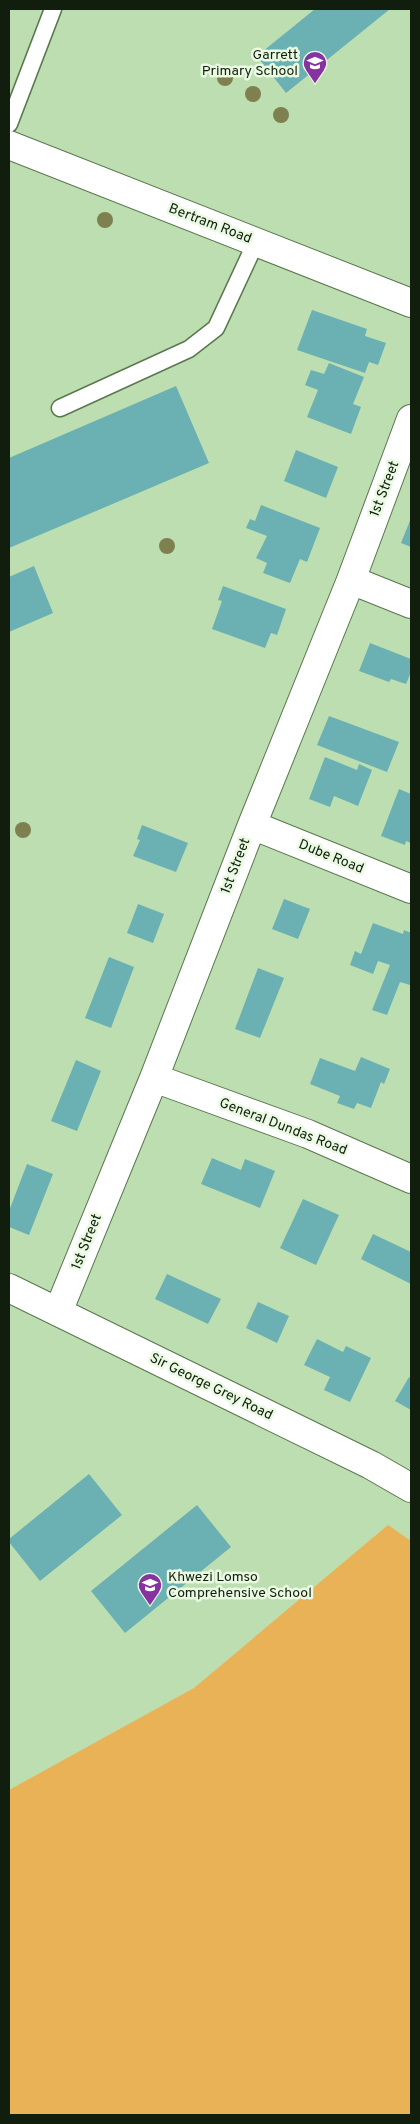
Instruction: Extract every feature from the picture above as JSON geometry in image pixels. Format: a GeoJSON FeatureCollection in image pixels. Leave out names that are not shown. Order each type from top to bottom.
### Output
{"type":"FeatureCollection","features":[{"type":"Feature","properties":{"kind":"street","name":"Bertram Road"},"geometry":{"type":"LineString","coordinates":[[9,145],[411,303]]}},
{"type":"Feature","properties":{"kind":"street","name":"1st Street"},"geometry":{"type":"LineString","coordinates":[[58,1312],[154,1078],[252,825],[351,580],[411,419]]}},
{"type":"Feature","properties":{"kind":"street"},"geometry":{"type":"LineString","coordinates":[[351,580],[411,604]]}},
{"type":"Feature","properties":{"kind":"street","name":"Dube Road"},"geometry":{"type":"LineString","coordinates":[[252,825],[411,889]]}},
{"type":"Feature","properties":{"kind":"street","name":"General Dundas Road"},"geometry":{"type":"LineString","coordinates":[[154,1078],[308,1134],[411,1179]]}},
{"type":"Feature","properties":{"kind":"street","name":"Sir George Grey Road"},"geometry":{"type":"LineString","coordinates":[[9,1288],[371,1466],[411,1488]]}},
{"type":"Feature","properties":{"kind":"lane"},"geometry":{"type":"LineString","coordinates":[[9,124],[53,9]]}},
{"type":"Feature","properties":{"kind":"lane"},"geometry":{"type":"LineString","coordinates":[[60,408],[189,348],[216,328],[256,242]]}},
{"type":"Feature","properties":{"kind":"shaded area"},"geometry":{"type":"Polygon","coordinates":[[[388,1525],[411,1541],[411,2115],[9,2115],[9,1790],[194,1688],[388,1525]]]}},
{"type":"Feature","properties":{"kind":"building"},"geometry":{"type":"Polygon","coordinates":[[[315,9],[390,9],[286,93],[257,56],[315,9]]]}},
{"type":"Feature","properties":{"kind":"building"},"geometry":{"type":"Polygon","coordinates":[[[312,310],[367,329],[365,336],[386,343],[378,365],[369,362],[365,373],[297,350],[312,310]]]}},
{"type":"Feature","properties":{"kind":"building"},"geometry":{"type":"Polygon","coordinates":[[[329,363],[364,377],[353,404],[361,407],[351,434],[307,417],[318,390],[305,385],[311,370],[324,374],[329,363]]]}},
{"type":"Feature","properties":{"kind":"building"},"geometry":{"type":"Polygon","coordinates":[[[176,386],[209,463],[9,548],[9,458],[176,386]]]}},
{"type":"Feature","properties":{"kind":"building"},"geometry":{"type":"Polygon","coordinates":[[[296,450],[338,467],[326,498],[284,481],[296,450]]]}},
{"type":"Feature","properties":{"kind":"building"},"geometry":{"type":"Polygon","coordinates":[[[261,505],[320,528],[307,562],[300,559],[290,583],[263,573],[267,563],[256,558],[267,536],[246,528],[250,519],[255,521],[261,505]]]}},
{"type":"Feature","properties":{"kind":"building"},"geometry":{"type":"Polygon","coordinates":[[[411,518],[411,547],[401,543],[411,518]]]}},
{"type":"Feature","properties":{"kind":"building"},"geometry":{"type":"Polygon","coordinates":[[[34,566],[53,613],[9,632],[9,577],[34,566]]]}},
{"type":"Feature","properties":{"kind":"building"},"geometry":{"type":"Polygon","coordinates":[[[223,586],[286,609],[277,635],[271,633],[265,648],[212,629],[222,601],[218,600],[223,586]]]}},
{"type":"Feature","properties":{"kind":"building"},"geometry":{"type":"Polygon","coordinates":[[[370,643],[411,659],[411,672],[406,684],[391,679],[389,682],[359,671],[370,643]]]}},
{"type":"Feature","properties":{"kind":"building"},"geometry":{"type":"Polygon","coordinates":[[[329,716],[399,742],[387,772],[317,745],[329,716]]]}},
{"type":"Feature","properties":{"kind":"building"},"geometry":{"type":"Polygon","coordinates":[[[325,757],[357,770],[359,764],[372,770],[358,806],[334,796],[330,807],[309,799],[325,757]]]}},
{"type":"Feature","properties":{"kind":"building"},"geometry":{"type":"Polygon","coordinates":[[[399,789],[411,794],[411,843],[406,841],[405,845],[381,836],[399,789]]]}},
{"type":"Feature","properties":{"kind":"building"},"geometry":{"type":"Polygon","coordinates":[[[142,825],[188,843],[176,872],[133,856],[140,840],[137,839],[142,825]]]}},
{"type":"Feature","properties":{"kind":"building"},"geometry":{"type":"Polygon","coordinates":[[[284,899],[310,909],[298,939],[272,929],[284,899]]]}},
{"type":"Feature","properties":{"kind":"building"},"geometry":{"type":"Polygon","coordinates":[[[138,904],[164,914],[153,943],[127,933],[138,904]]]}},
{"type":"Feature","properties":{"kind":"building"},"geometry":{"type":"Polygon","coordinates":[[[373,923],[403,934],[404,930],[411,933],[410,985],[400,982],[387,1015],[372,1010],[390,965],[378,961],[373,974],[350,965],[355,951],[361,954],[373,923]]]}},
{"type":"Feature","properties":{"kind":"building"},"geometry":{"type":"Polygon","coordinates":[[[109,957],[134,967],[111,1028],[85,1018],[109,957]]]}},
{"type":"Feature","properties":{"kind":"building"},"geometry":{"type":"Polygon","coordinates":[[[258,968],[284,978],[260,1038],[235,1029],[258,968]]]}},
{"type":"Feature","properties":{"kind":"building"},"geometry":{"type":"Polygon","coordinates":[[[361,1057],[390,1069],[384,1084],[381,1082],[371,1108],[357,1103],[354,1109],[337,1103],[340,1096],[310,1084],[320,1058],[355,1071],[361,1057]]]}},
{"type":"Feature","properties":{"kind":"building"},"geometry":{"type":"Polygon","coordinates":[[[76,1060],[101,1071],[77,1131],[51,1121],[76,1060]]]}},
{"type":"Feature","properties":{"kind":"building"},"geometry":{"type":"Polygon","coordinates":[[[212,1158],[241,1170],[245,1159],[275,1171],[260,1208],[201,1184],[212,1158]]]}},
{"type":"Feature","properties":{"kind":"building"},"geometry":{"type":"Polygon","coordinates":[[[27,1164],[53,1174],[29,1235],[9,1227],[9,1211],[27,1164]]]}},
{"type":"Feature","properties":{"kind":"building"},"geometry":{"type":"Polygon","coordinates":[[[303,1199],[339,1215],[316,1265],[280,1248],[303,1199]]]}},
{"type":"Feature","properties":{"kind":"building"},"geometry":{"type":"Polygon","coordinates":[[[373,1234],[411,1252],[411,1284],[361,1259],[373,1234]]]}},
{"type":"Feature","properties":{"kind":"building"},"geometry":{"type":"Polygon","coordinates":[[[167,1274],[221,1299],[208,1324],[155,1299],[167,1274]]]}},
{"type":"Feature","properties":{"kind":"building"},"geometry":{"type":"Polygon","coordinates":[[[258,1302],[289,1316],[277,1343],[246,1328],[258,1302]]]}},
{"type":"Feature","properties":{"kind":"building"},"geometry":{"type":"Polygon","coordinates":[[[317,1339],[343,1352],[346,1346],[371,1358],[350,1402],[324,1390],[330,1377],[304,1365],[317,1339]]]}},
{"type":"Feature","properties":{"kind":"building"},"geometry":{"type":"Polygon","coordinates":[[[409,1377],[411,1379],[411,1410],[395,1401],[409,1377]]]}},
{"type":"Feature","properties":{"kind":"building"},"geometry":{"type":"Polygon","coordinates":[[[89,1474],[122,1515],[40,1581],[9,1542],[9,1539],[89,1474]]]}},
{"type":"Feature","properties":{"kind":"building"},"geometry":{"type":"Polygon","coordinates":[[[197,1505],[231,1547],[125,1633],[91,1591],[197,1505]]]}},
{"type":"Feature","properties":{"kind":"place","name":"Garrett Primary School"},"geometry":{"type":"Point","coordinates":[315,84]}},
{"type":"Feature","properties":{"kind":"place","name":"Khwezi Lomso Comprehensive School"},"geometry":{"type":"Point","coordinates":[150,1606]}}]}
